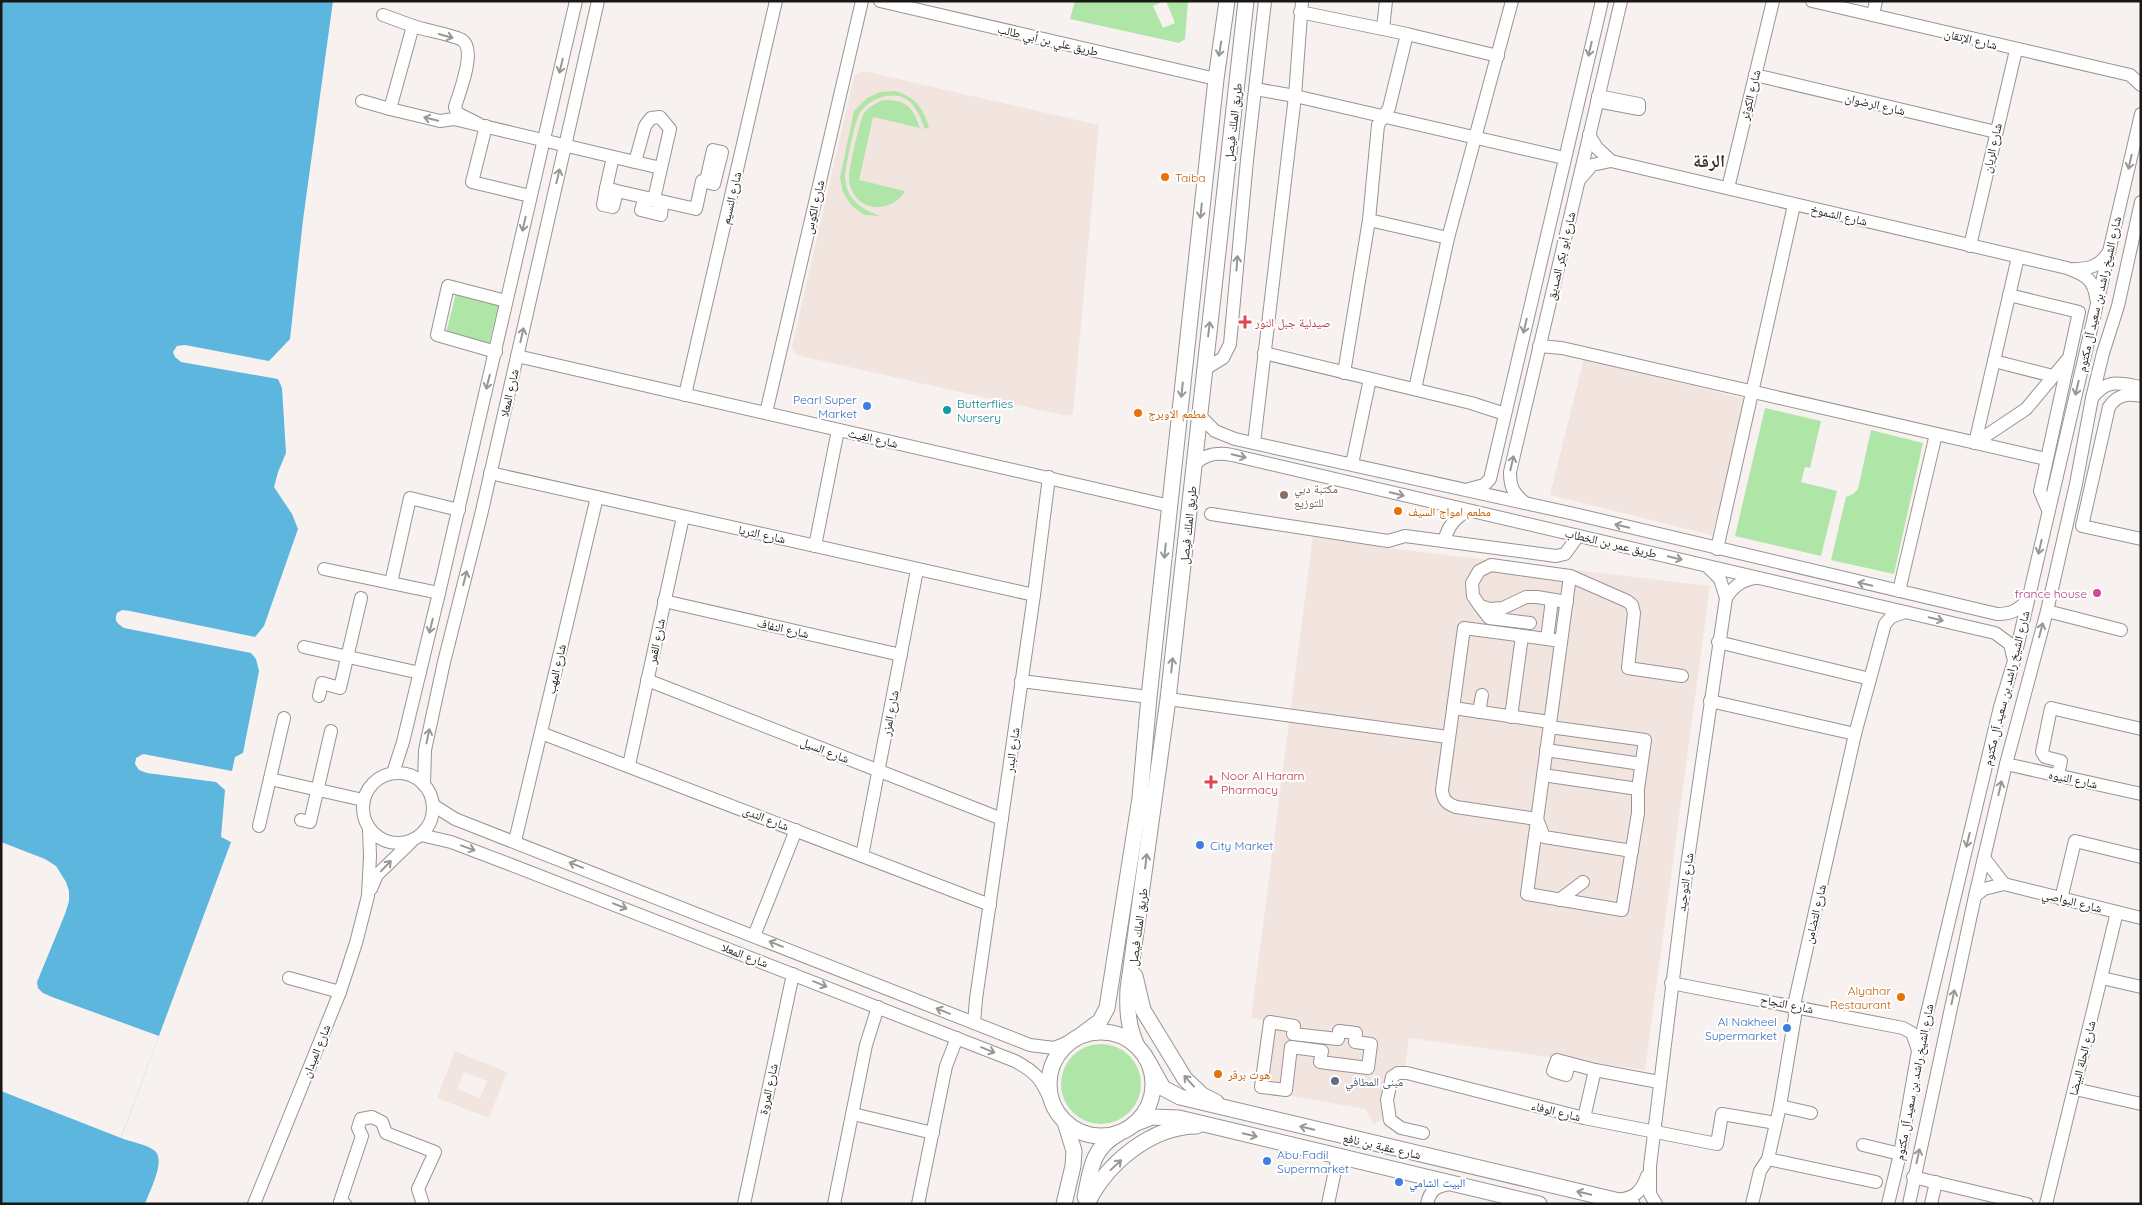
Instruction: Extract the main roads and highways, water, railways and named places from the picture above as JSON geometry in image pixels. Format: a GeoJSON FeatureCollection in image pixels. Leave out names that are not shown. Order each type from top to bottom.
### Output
{"type":"FeatureCollection","features":[{"type":"Feature","properties":{"kind":"main road","name":"طريق الملك فيصل"},"geometry":{"type":"LineString","coordinates":[[1076,1038],[1100,1021],[1107,1008],[1112,987],[1140,798],[1149,696],[1216,79],[1227,1]]}},
{"type":"Feature","properties":{"kind":"main road"},"geometry":{"type":"LineString","coordinates":[[1240,1],[1240,63]]}},
{"type":"Feature","properties":{"kind":"main road","name":"طريق الملك فيصل"},"geometry":{"type":"LineString","coordinates":[[1137,1046],[1127,1017],[1128,989],[1168,699],[1246,1]]}},
{"type":"Feature","properties":{"kind":"main road"},"geometry":{"type":"LineString","coordinates":[[1133,961],[1138,996],[1143,1010],[1185,1079],[1202,1095],[1245,1114]]}},
{"type":"Feature","properties":{"kind":"main road"},"geometry":{"type":"LineString","coordinates":[[1064,1204],[1073,1166],[1074,1151],[1065,1122],[1051,1101],[1048,1085],[1051,1068],[1059,1053],[1076,1038],[1095,1032],[1111,1032],[1125,1037],[1137,1046],[1149,1063],[1153,1079],[1152,1096],[1145,1111],[1129,1127],[1107,1140],[1100,1148],[1092,1165],[1086,1204]]}},
{"type":"Feature","properties":{"kind":"main road","name":"شارع عقبة بن نافع"},"geometry":{"type":"LineString","coordinates":[[1149,1063],[1163,1088],[1180,1097],[1245,1114],[1632,1204]]}},
{"type":"Feature","properties":{"kind":"main road","name":"شارع عقبة بن نافع"},"geometry":{"type":"LineString","coordinates":[[1129,1127],[1152,1117],[1163,1116],[1214,1126],[1421,1176],[1513,1201],[1539,1204]]}},
{"type":"Feature","properties":{"kind":"main road"},"geometry":{"type":"LineString","coordinates":[[1065,1122],[1078,1131],[1092,1136],[1108,1136],[1129,1127]]}},
{"type":"Feature","properties":{"kind":"main road"},"geometry":{"type":"LineString","coordinates":[[1086,1204],[1104,1176],[1140,1145],[1178,1128],[1214,1126]]}},
{"type":"Feature","properties":{"kind":"main road"},"geometry":{"type":"LineString","coordinates":[[1336,1156],[1339,1136]]}},
{"type":"Feature","properties":{"kind":"water"},"geometry":{"type":"Polygon","coordinates":[[[1,1],[333,1],[303,220],[290,339],[269,361],[185,345],[177,346],[173,352],[175,357],[181,362],[278,379],[282,388],[286,453],[274,487],[292,514],[298,529],[264,626],[255,637],[130,611],[122,610],[116,616],[117,622],[124,628],[251,653],[256,659],[259,671],[243,753],[235,757],[232,771],[143,754],[136,758],[135,764],[139,770],[147,773],[216,782],[225,790],[221,837],[231,842],[121,1138],[147,1147],[155,1151],[158,1156],[158,1169],[145,1204],[1,1204],[1,1]]]}},
{"type":"Feature","properties":{"kind":"place","name":"Taiba"},"geometry":{"type":"Point","coordinates":[1165,177]}},
{"type":"Feature","properties":{"kind":"place","name":"صيدلية جبل النور"},"geometry":{"type":"Point","coordinates":[1245,322]}},
{"type":"Feature","properties":{"kind":"place","name":"Pearl Super Market"},"geometry":{"type":"Point","coordinates":[867,406]}},
{"type":"Feature","properties":{"kind":"place","name":"Butterflies Nursery"},"geometry":{"type":"Point","coordinates":[947,410]}},
{"type":"Feature","properties":{"kind":"place","name":"مطعم الاوبرج"},"geometry":{"type":"Point","coordinates":[1138,413]}},
{"type":"Feature","properties":{"kind":"place","name":"مكتبة دبي للتوزيع"},"geometry":{"type":"Point","coordinates":[1284,495]}},
{"type":"Feature","properties":{"kind":"place","name":"مطعم امواج السيف"},"geometry":{"type":"Point","coordinates":[1398,511]}},
{"type":"Feature","properties":{"kind":"place","name":"france house"},"geometry":{"type":"Point","coordinates":[2097,593]}},
{"type":"Feature","properties":{"kind":"place","name":"Noor Al Haram Pharmacy"},"geometry":{"type":"Point","coordinates":[1211,782]}},
{"type":"Feature","properties":{"kind":"place","name":"City Market"},"geometry":{"type":"Point","coordinates":[1200,845]}},
{"type":"Feature","properties":{"kind":"place","name":"Alyahar Restaurant"},"geometry":{"type":"Point","coordinates":[1901,997]}},
{"type":"Feature","properties":{"kind":"place","name":"Al Nakheel Supermarket"},"geometry":{"type":"Point","coordinates":[1787,1028]}},
{"type":"Feature","properties":{"kind":"place","name":"هوت برقر"},"geometry":{"type":"Point","coordinates":[1218,1074]}},
{"type":"Feature","properties":{"kind":"place","name":"مبنى المطافي"},"geometry":{"type":"Point","coordinates":[1335,1081]}},
{"type":"Feature","properties":{"kind":"place","name":"Abu Fadil Supermarket"},"geometry":{"type":"Point","coordinates":[1267,1161]}},
{"type":"Feature","properties":{"kind":"place","name":"البيت الشامي"},"geometry":{"type":"Point","coordinates":[1399,1182]}},
{"type":"Feature","properties":{"kind":"district","name":"الرقة"},"geometry":{"type":"Point","coordinates":[1709,160]}}]}
